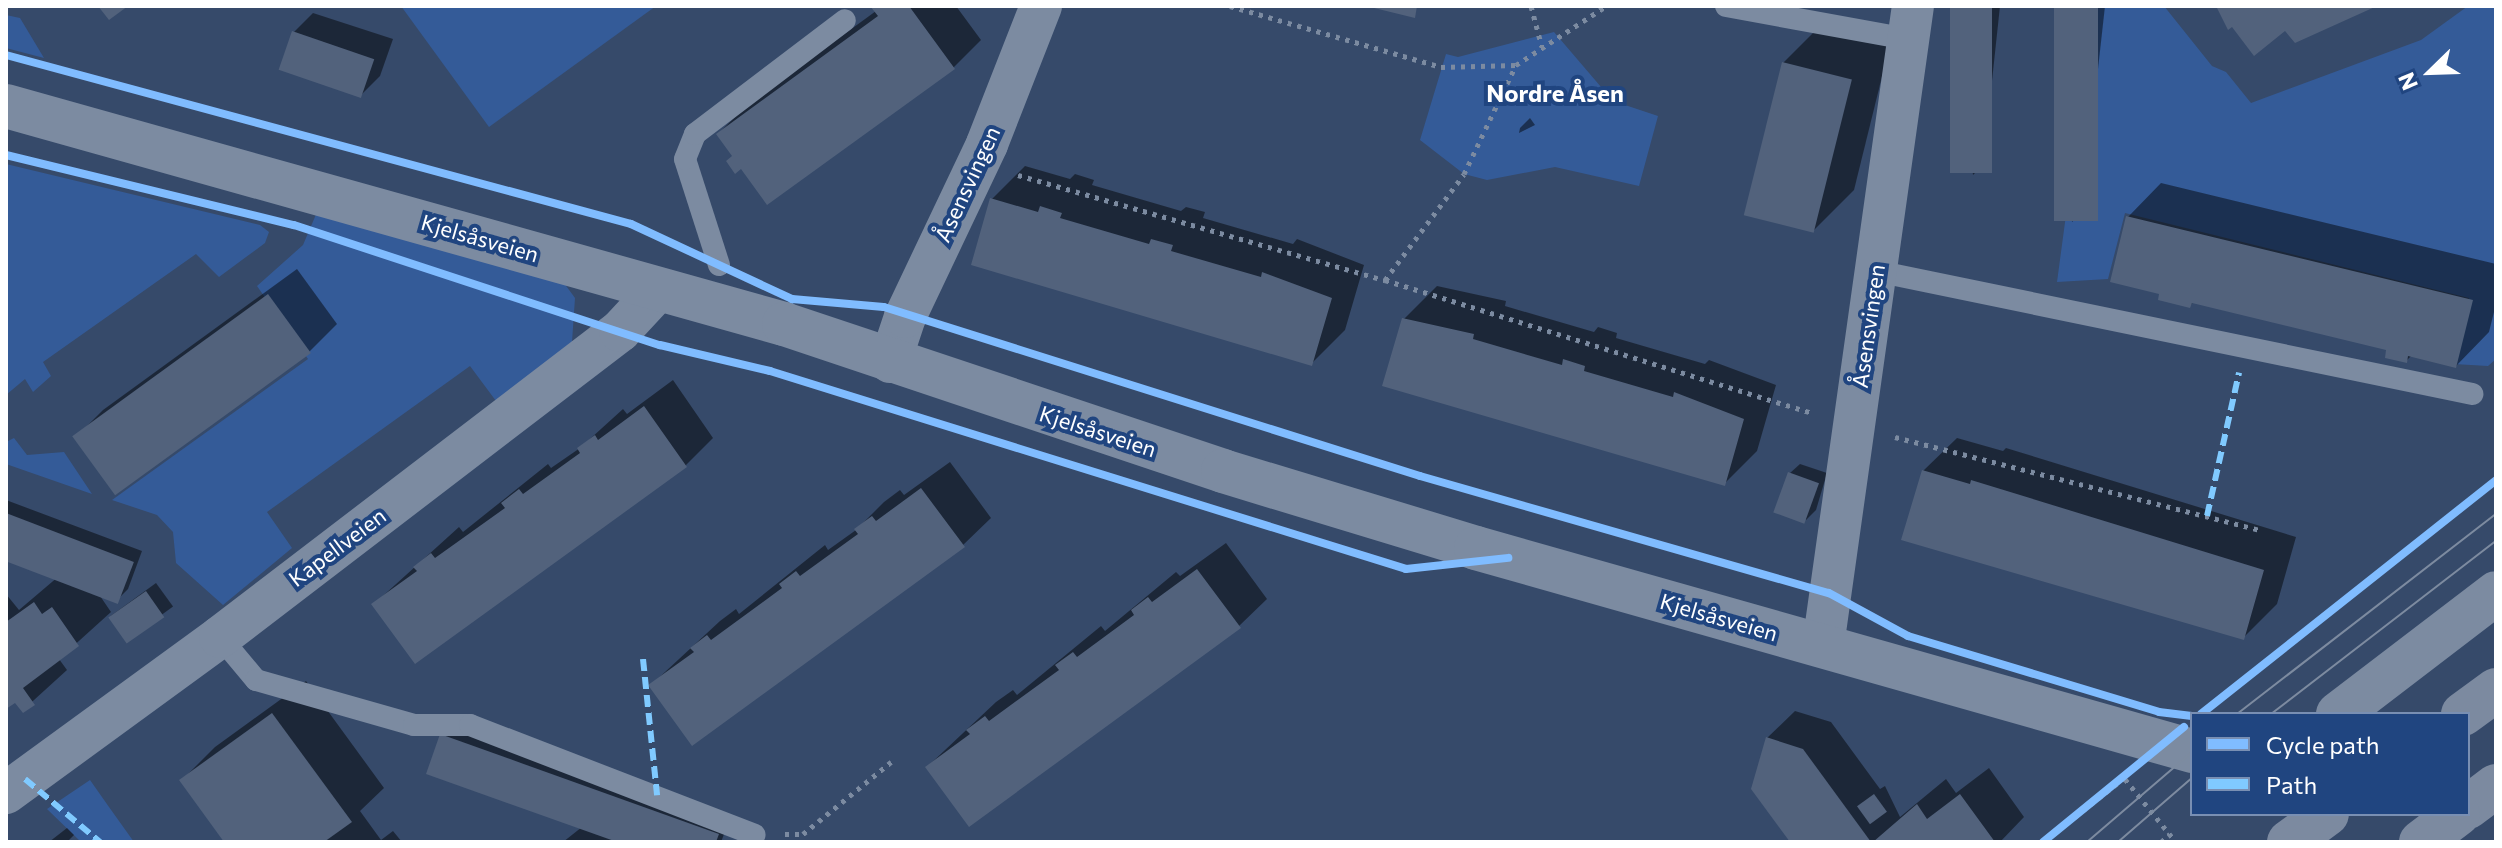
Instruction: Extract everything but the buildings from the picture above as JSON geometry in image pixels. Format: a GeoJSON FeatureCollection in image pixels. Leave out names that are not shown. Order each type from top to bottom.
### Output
{"type":"FeatureCollection","features":[{"type":"Feature","properties":{"kind":"highway"},"geometry":{"type":"LineString","coordinates":[[2466,712],[2496,690]]}},
{"type":"Feature","properties":{"kind":"highway"},"geometry":{"type":"LineString","coordinates":[[2470,806],[2496,786]]}},
{"type":"Feature","properties":{"kind":"highway"},"geometry":{"type":"LineString","coordinates":[[2289,842],[2324,816]]}},
{"type":"Feature","properties":{"kind":"highway"},"geometry":{"type":"LineString","coordinates":[[2421,842],[2455,816]]}},
{"type":"Feature","properties":{"kind":"street","name":"Åsensvingen"},"geometry":{"type":"LineString","coordinates":[[890,362],[905,317],[979,163],[1041,6]]}},
{"type":"Feature","properties":{"kind":"street","name":"Åsensvingen"},"geometry":{"type":"LineString","coordinates":[[1823,646],[1911,22]]}},
{"type":"Feature","properties":{"kind":"street","name":"Kjelsåsveien"},"geometry":{"type":"LineString","coordinates":[[6,106],[784,324],[890,362],[1312,499],[2190,750]]}},
{"type":"Feature","properties":{"kind":"street","name":"Kapellveien"},"geometry":{"type":"LineString","coordinates":[[6,793],[220,637],[620,331],[658,290]]}},
{"type":"Feature","properties":{"kind":"street"},"geometry":{"type":"LineString","coordinates":[[2341,712],[2496,593]]}},
{"type":"Feature","properties":{"kind":"lane"},"geometry":{"type":"LineString","coordinates":[[1726,6],[1911,22]]}},
{"type":"Feature","properties":{"kind":"lane"},"geometry":{"type":"LineString","coordinates":[[719,265],[685,159],[695,134],[845,20]]}},
{"type":"Feature","properties":{"kind":"lane"},"geometry":{"type":"LineString","coordinates":[[1876,271],[2472,394]]}},
{"type":"Feature","properties":{"kind":"lane"},"geometry":{"type":"LineString","coordinates":[[220,637],[256,680],[414,725],[470,725],[755,835]]}},
{"type":"Feature","properties":{"kind":"path"},"geometry":{"type":"LineString","coordinates":[[1230,6],[1441,67],[1516,65]]}},
{"type":"Feature","properties":{"kind":"path"},"geometry":{"type":"LineString","coordinates":[[1531,6],[1542,48]]}},
{"type":"Feature","properties":{"kind":"path"},"geometry":{"type":"LineString","coordinates":[[1385,280],[1464,174],[1516,65],[1606,6]]}},
{"type":"Feature","properties":{"kind":"path"},"geometry":{"type":"LineString","coordinates":[[979,163],[1385,280],[1854,426],[2259,530]]}},
{"type":"Feature","properties":{"kind":"path"},"geometry":{"type":"LineString","coordinates":[[804,842],[803,834],[891,762]]}},
{"type":"Feature","properties":{"kind":"path"},"geometry":{"type":"LineString","coordinates":[[2043,842],[2124,778],[2176,842]]}},
{"type":"Feature","properties":{"kind":"path"},"geometry":{"type":"LineString","coordinates":[[2161,842],[2170,834]]}},
{"type":"Feature","properties":{"kind":"shaded area"},"geometry":{"type":"Polygon","coordinates":[[[401,6],[656,6],[489,127],[401,6]]]}},
{"type":"Feature","properties":{"kind":"shaded area"},"geometry":{"type":"Polygon","coordinates":[[[2094,6],[2164,6],[2212,66],[2226,72],[2251,103],[2421,40],[2468,6],[2496,6],[2496,359],[2488,366],[2454,364],[2469,298],[2125,213],[2108,279],[2057,282],[2094,6]]]}},
{"type":"Feature","properties":{"kind":"shaded area"},"geometry":{"type":"Polygon","coordinates":[[[6,15],[20,18],[44,58],[6,48],[6,15]]]}},
{"type":"Feature","properties":{"kind":"shaded area"},"geometry":{"type":"Polygon","coordinates":[[[1554,32],[1613,101],[1658,116],[1639,186],[1555,167],[1487,180],[1464,174],[1420,140],[1446,54],[1458,57],[1554,32]]]}},
{"type":"Feature","properties":{"kind":"shaded area"},"geometry":{"type":"Polygon","coordinates":[[[6,164],[260,225],[269,232],[265,243],[219,277],[196,254],[43,362],[51,376],[33,392],[25,379],[6,395],[6,164]]]}},
{"type":"Feature","properties":{"kind":"shaded area"},"geometry":{"type":"Polygon","coordinates":[[[320,205],[564,283],[575,298],[572,342],[496,401],[470,366],[267,512],[292,548],[223,605],[176,563],[173,532],[157,515],[112,500],[308,359],[257,286],[303,245],[320,205]]]}},
{"type":"Feature","properties":{"kind":"shaded area"},"geometry":{"type":"Polygon","coordinates":[[[14,438],[27,455],[64,452],[92,494],[6,464],[6,442],[14,438]]]}},
{"type":"Feature","properties":{"kind":"shaded area"},"geometry":{"type":"Polygon","coordinates":[[[90,780],[134,842],[81,842],[47,809],[90,780]]]}},
{"type":"Feature","properties":{"kind":"tram line"},"geometry":{"type":"LineString","coordinates":[[2240,712],[2496,514]]}},
{"type":"Feature","properties":{"kind":"tram line"},"geometry":{"type":"LineString","coordinates":[[2274,712],[2496,541]]}},
{"type":"Feature","properties":{"kind":"tram line"},"geometry":{"type":"LineString","coordinates":[[2087,842],[2190,754]]}},
{"type":"Feature","properties":{"kind":"tram line"},"geometry":{"type":"LineString","coordinates":[[2118,842],[2190,780]]}},
{"type":"Feature","properties":{"kind":"marked path"},"geometry":{"type":"LineString","coordinates":[[2207,516],[2239,373]]}},
{"type":"Feature","properties":{"kind":"marked path"},"geometry":{"type":"LineString","coordinates":[[643,659],[657,795]]}},
{"type":"Feature","properties":{"kind":"marked path"},"geometry":{"type":"LineString","coordinates":[[25,779],[100,842]]}},
{"type":"Feature","properties":{"kind":"cycle path"},"geometry":{"type":"LineString","coordinates":[[6,55],[631,224],[792,299],[884,307],[1420,476],[1829,593],[1908,636],[2159,712],[2190,716]]}},
{"type":"Feature","properties":{"kind":"cycle path"},"geometry":{"type":"LineString","coordinates":[[6,155],[294,225],[660,345],[770,371],[1406,569],[1508,558]]}},
{"type":"Feature","properties":{"kind":"cycle path"},"geometry":{"type":"LineString","coordinates":[[2204,712],[2496,480]]}},
{"type":"Feature","properties":{"kind":"cycle path"},"geometry":{"type":"LineString","coordinates":[[2043,842],[2184,727]]}},
{"type":"Feature","properties":{"kind":"district","name":"Nordre Åsen"},"geometry":{"type":"Point","coordinates":[1555,93]}}]}
